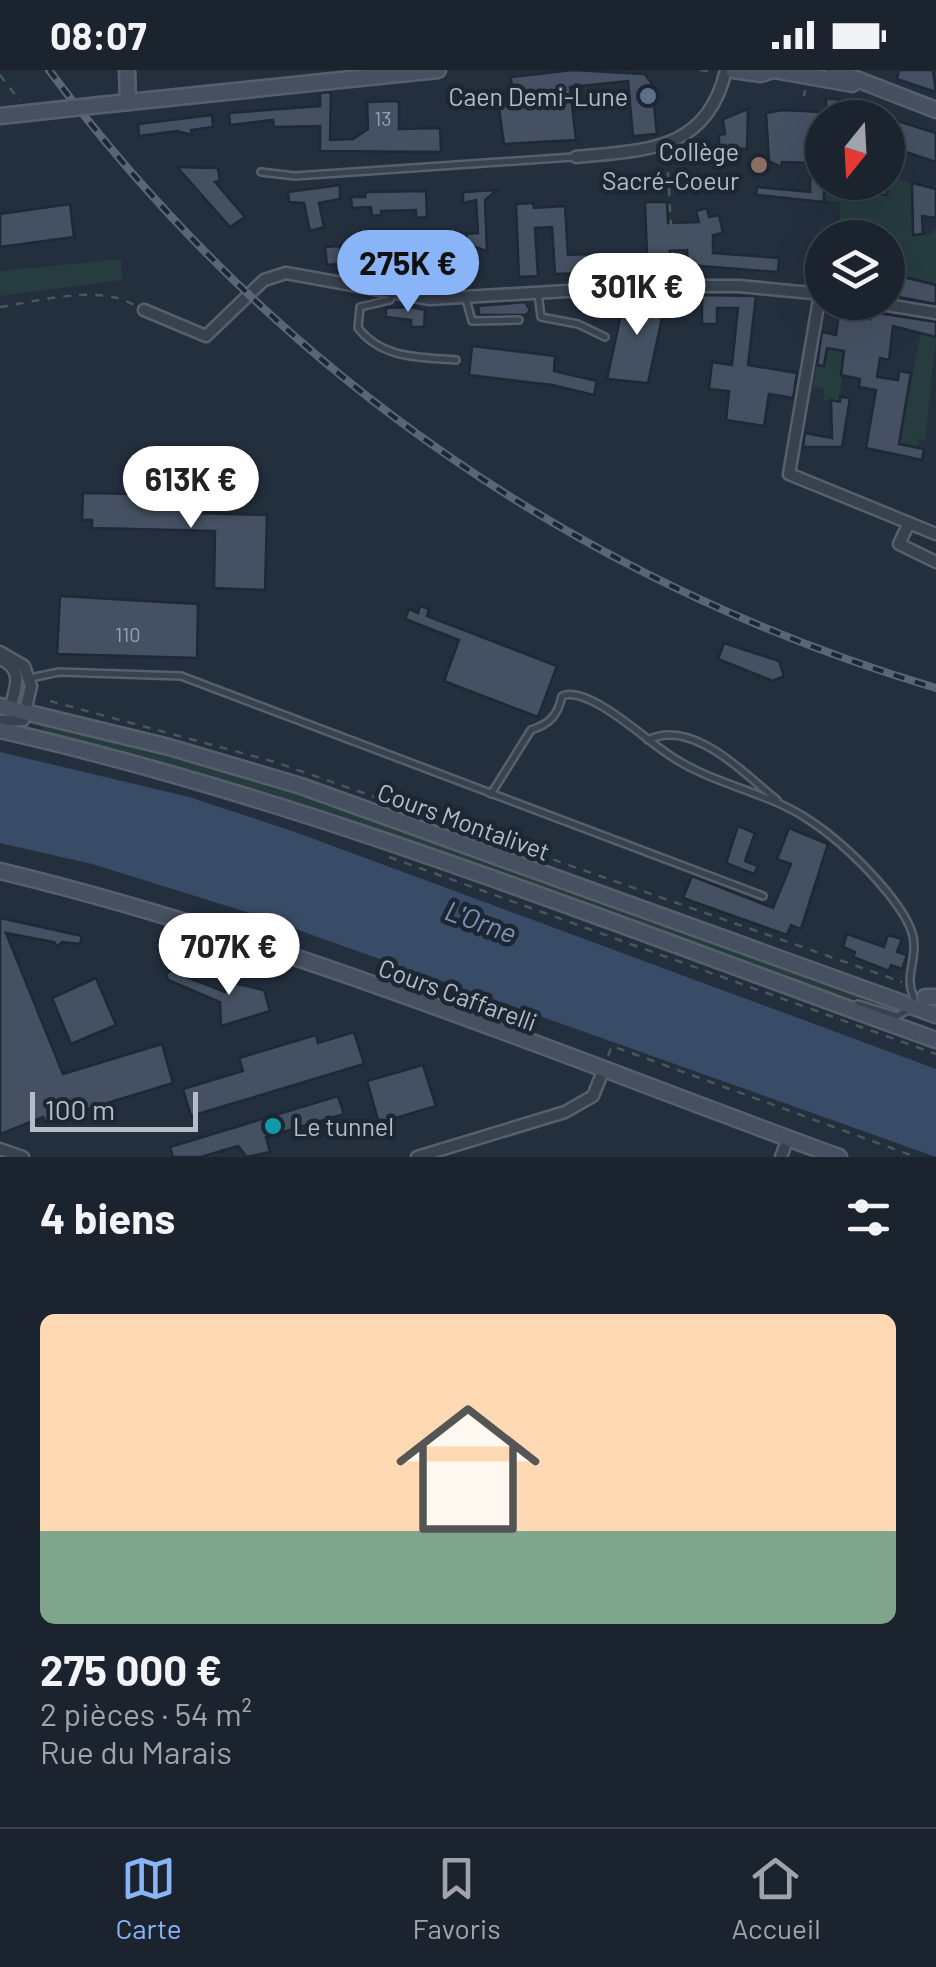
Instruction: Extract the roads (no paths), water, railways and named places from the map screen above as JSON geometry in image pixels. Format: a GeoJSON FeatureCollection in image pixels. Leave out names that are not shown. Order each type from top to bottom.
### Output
{"type":"FeatureCollection","features":[{"type":"Feature","properties":{"kind":"main road"},"geometry":{"type":"LineString","coordinates":[[127,70],[128,102]]}},
{"type":"Feature","properties":{"kind":"main road"},"geometry":{"type":"LineString","coordinates":[[0,116],[438,70]]}},
{"type":"Feature","properties":{"kind":"main road"},"geometry":{"type":"LineString","coordinates":[[734,70],[762,74],[773,70],[877,89]]}},
{"type":"Feature","properties":{"kind":"main road"},"geometry":{"type":"LineString","coordinates":[[833,70],[936,110]]}},
{"type":"Feature","properties":{"kind":"main road","name":"Cours Montalivet"},"geometry":{"type":"LineString","coordinates":[[3,712],[26,712],[301,786],[919,1001],[936,1016]]}},
{"type":"Feature","properties":{"kind":"main road","name":"Cours Montalivet"},"geometry":{"type":"LineString","coordinates":[[0,730],[152,766],[293,809],[936,1040]]}},
{"type":"Feature","properties":{"kind":"main road","name":"Cours Caffarelli"},"geometry":{"type":"LineString","coordinates":[[0,871],[96,894],[256,945],[839,1157]]}},
{"type":"Feature","properties":{"kind":"street"},"geometry":{"type":"LineString","coordinates":[[576,157],[638,152],[682,138],[713,104],[726,70]]}},
{"type":"Feature","properties":{"kind":"street"},"geometry":{"type":"LineString","coordinates":[[144,310],[206,336],[256,287],[278,274],[430,299],[652,286],[740,286],[805,292]]}},
{"type":"Feature","properties":{"kind":"street"},"geometry":{"type":"LineString","coordinates":[[905,308],[936,313]]}},
{"type":"Feature","properties":{"kind":"street"},"geometry":{"type":"LineString","coordinates":[[817,320],[796,454],[789,474],[936,534]]}},
{"type":"Feature","properties":{"kind":"street"},"geometry":{"type":"LineString","coordinates":[[908,524],[899,544],[936,562]]}},
{"type":"Feature","properties":{"kind":"street"},"geometry":{"type":"LineString","coordinates":[[0,656],[18,660],[30,678],[26,712]]}},
{"type":"Feature","properties":{"kind":"street"},"geometry":{"type":"LineString","coordinates":[[0,656],[17,674],[3,712]]}},
{"type":"Feature","properties":{"kind":"street"},"geometry":{"type":"LineString","coordinates":[[417,1157],[565,1112],[592,1096],[603,1071]]}},
{"type":"Feature","properties":{"kind":"street"},"geometry":{"type":"LineString","coordinates":[[781,1157],[788,1138]]}},
{"type":"Feature","properties":{"kind":"street"},"geometry":{"type":"LineString","coordinates":[[0,1149],[23,1157]]}},
{"type":"Feature","properties":{"kind":"lane"},"geometry":{"type":"LineString","coordinates":[[261,172],[295,176],[576,157]]}},
{"type":"Feature","properties":{"kind":"lane"},"geometry":{"type":"LineString","coordinates":[[651,261],[652,286]]}},
{"type":"Feature","properties":{"kind":"lane"},"geometry":{"type":"LineString","coordinates":[[538,290],[542,317],[578,324],[604,337]]}},
{"type":"Feature","properties":{"kind":"lane"},"geometry":{"type":"LineString","coordinates":[[392,294],[390,300],[360,307],[358,328],[369,342],[410,357],[456,360]]}},
{"type":"Feature","properties":{"kind":"lane"},"geometry":{"type":"LineString","coordinates":[[466,296],[472,322],[520,320]]}},
{"type":"Feature","properties":{"kind":"lane"},"geometry":{"type":"LineString","coordinates":[[30,678],[59,672],[181,676],[763,896]]}},
{"type":"Feature","properties":{"kind":"lane"},"geometry":{"type":"LineString","coordinates":[[491,794],[531,730],[550,721],[566,693],[595,702],[686,768],[736,790],[780,802]]}},
{"type":"Feature","properties":{"kind":"lane"},"geometry":{"type":"LineString","coordinates":[[648,740],[670,733],[718,753],[834,840],[888,894],[913,932],[907,984],[919,1001]]}},
{"type":"Feature","properties":{"kind":"lane","name":"Cours Montalivet"},"geometry":{"type":"LineString","coordinates":[[848,1009],[858,1004],[898,1016],[919,1001]]}},
{"type":"Feature","properties":{"kind":"water","name":"L'Orne"},"geometry":{"type":"Polygon","coordinates":[[[0,752],[189,797],[295,832],[936,1069],[936,1157],[253,914],[92,864],[0,843],[0,752]]]}},
{"type":"Feature","properties":{"kind":"railway"},"geometry":{"type":"LineString","coordinates":[[49,70],[137,178],[232,278],[334,369],[442,452],[557,525],[678,589],[804,643],[936,688]]}},
{"type":"Feature","properties":{"kind":"place","name":"Caen Demi-Lune"},"geometry":{"type":"Point","coordinates":[648,96]}},
{"type":"Feature","properties":{"kind":"place","name":"Collège Sacré-Coeur"},"geometry":{"type":"Point","coordinates":[759,165]}},
{"type":"Feature","properties":{"kind":"place","name":"Le tunnel"},"geometry":{"type":"Point","coordinates":[273,1126]}}]}
